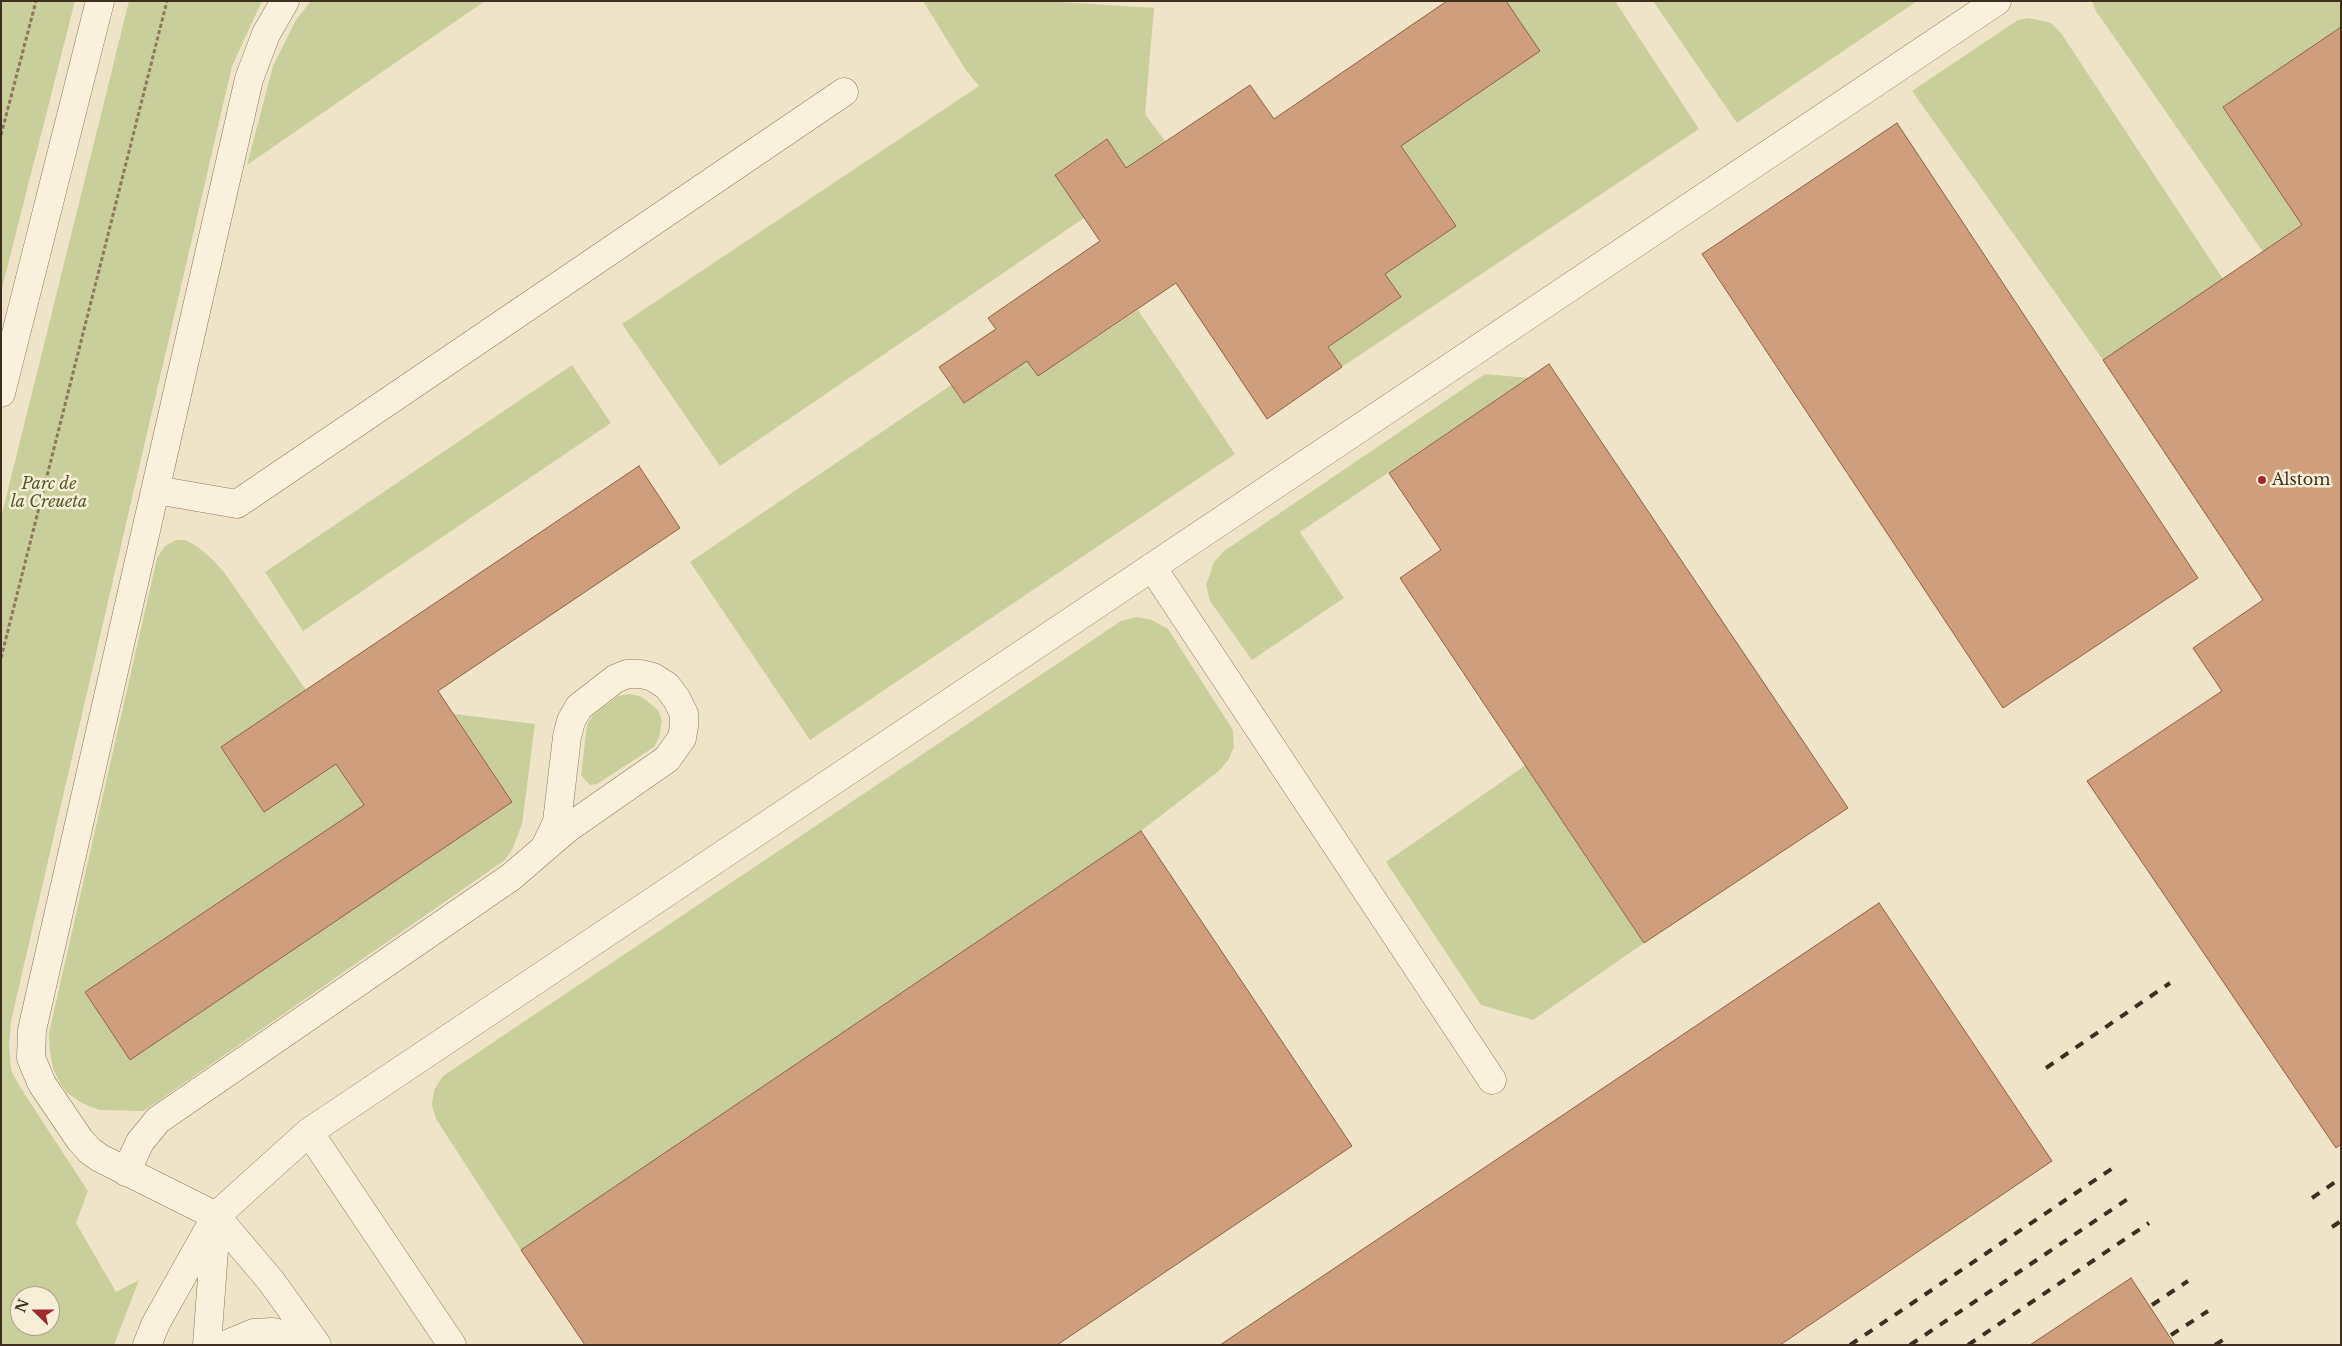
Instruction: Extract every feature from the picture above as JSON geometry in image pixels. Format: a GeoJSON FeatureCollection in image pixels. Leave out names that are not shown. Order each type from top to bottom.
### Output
{"type":"FeatureCollection","features":[{"type":"Feature","properties":{"kind":"street"},"geometry":{"type":"LineString","coordinates":[[1,392],[100,1]]}},
{"type":"Feature","properties":{"kind":"street"},"geometry":{"type":"LineString","coordinates":[[285,1],[266,34],[250,79],[32,1030],[31,1058],[47,1092],[80,1140],[90,1151],[126,1172],[216,1216],[271,1281],[317,1345]]}},
{"type":"Feature","properties":{"kind":"street"},"geometry":{"type":"LineString","coordinates":[[147,1345],[156,1323],[216,1216],[309,1132],[1997,1]]}},
{"type":"Feature","properties":{"kind":"street"},"geometry":{"type":"LineString","coordinates":[[156,490],[237,504],[844,92]]}},
{"type":"Feature","properties":{"kind":"street"},"geometry":{"type":"LineString","coordinates":[[1152,567],[1492,1080]]}},
{"type":"Feature","properties":{"kind":"street"},"geometry":{"type":"LineString","coordinates":[[126,1172],[140,1142],[158,1120],[511,877],[545,847],[667,759],[682,738],[684,714],[667,686],[653,677],[641,674],[627,674],[615,679],[579,707],[571,721],[567,737],[557,822],[545,847]]}},
{"type":"Feature","properties":{"kind":"street"},"geometry":{"type":"LineString","coordinates":[[309,1132],[452,1345]]}},
{"type":"Feature","properties":{"kind":"street"},"geometry":{"type":"LineString","coordinates":[[207,1345],[216,1216]]}},
{"type":"Feature","properties":{"kind":"street"},"geometry":{"type":"LineString","coordinates":[[225,1345],[254,1333],[272,1332],[290,1336],[308,1345]]}},
{"type":"Feature","properties":{"kind":"path"},"geometry":{"type":"LineString","coordinates":[[1,134],[36,1]]}},
{"type":"Feature","properties":{"kind":"path"},"geometry":{"type":"LineString","coordinates":[[1,658],[167,1]]}},
{"type":"Feature","properties":{"kind":"green space"},"geometry":{"type":"Polygon","coordinates":[[[1,1],[75,1],[1,292],[1,1]]]}},
{"type":"Feature","properties":{"kind":"green space","name":"Parc de la Creueta"},"geometry":{"type":"Polygon","coordinates":[[[129,1],[262,1],[232,66],[11,1021],[9,1045],[11,1070],[20,1087],[88,1191],[76,1223],[116,1292],[139,1280],[114,1345],[1,1345],[1,518],[129,1]]]}},
{"type":"Feature","properties":{"kind":"green space"},"geometry":{"type":"Polygon","coordinates":[[[311,1],[485,1],[247,165],[273,66],[296,20],[311,1]]]}},
{"type":"Feature","properties":{"kind":"green space"},"geometry":{"type":"Polygon","coordinates":[[[923,1],[1061,2],[1154,8],[1145,114],[1166,142],[1126,168],[1106,139],[1055,174],[1084,218],[720,466],[622,324],[979,86],[965,69],[923,1]]]}},
{"type":"Feature","properties":{"kind":"green space"},"geometry":{"type":"Polygon","coordinates":[[[1506,1],[1615,1],[1699,129],[1342,367],[1328,347],[1401,298],[1385,274],[1456,226],[1401,146],[1506,1]]]}},
{"type":"Feature","properties":{"kind":"green space"},"geometry":{"type":"Polygon","coordinates":[[[1653,1],[1917,1],[1737,123],[1653,1]]]}},
{"type":"Feature","properties":{"kind":"green space"},"geometry":{"type":"Polygon","coordinates":[[[2092,1],[2341,1],[2341,27],[2223,107],[2302,225],[2263,252],[2096,11],[2092,1]]]}},
{"type":"Feature","properties":{"kind":"green space"},"geometry":{"type":"Polygon","coordinates":[[[2029,18],[2051,23],[2061,33],[2223,279],[2103,360],[1912,91],[2018,20],[2029,18]]]}},
{"type":"Feature","properties":{"kind":"green space"},"geometry":{"type":"Polygon","coordinates":[[[1138,310],[1235,454],[810,740],[690,562],[951,385],[964,403],[1027,361],[1038,376],[1138,310]]]}},
{"type":"Feature","properties":{"kind":"green space"},"geometry":{"type":"Polygon","coordinates":[[[572,365],[611,423],[303,631],[265,572],[572,365]]]}},
{"type":"Feature","properties":{"kind":"green space"},"geometry":{"type":"Polygon","coordinates":[[[1485,374],[1529,378],[1300,532],[1344,598],[1252,660],[1210,601],[1206,585],[1214,562],[1224,551],[1485,374]]]}},
{"type":"Feature","properties":{"kind":"green space"},"geometry":{"type":"Polygon","coordinates":[[[176,540],[185,540],[198,547],[224,572],[306,690],[221,747],[264,812],[336,764],[364,805],[85,992],[130,1060],[512,802],[454,714],[535,724],[522,824],[513,848],[505,860],[144,1111],[99,1110],[82,1103],[67,1093],[60,1083],[53,1068],[49,1033],[157,558],[165,546],[176,540]]]}},
{"type":"Feature","properties":{"kind":"green space"},"geometry":{"type":"Polygon","coordinates":[[[1136,617],[1152,620],[1168,629],[1233,730],[1234,747],[1229,759],[1220,770],[1141,831],[521,1250],[436,1119],[432,1105],[434,1090],[443,1076],[1121,621],[1136,617]]]}},
{"type":"Feature","properties":{"kind":"green space"},"geometry":{"type":"Polygon","coordinates":[[[630,694],[642,697],[658,710],[662,721],[659,738],[654,747],[597,784],[590,785],[581,775],[587,725],[593,715],[618,696],[630,694]]]}},
{"type":"Feature","properties":{"kind":"green space"},"geometry":{"type":"Polygon","coordinates":[[[1526,765],[1644,943],[1533,1020],[1481,1005],[1386,862],[1526,765]]]}},
{"type":"Feature","properties":{"kind":"building"},"geometry":{"type":"Polygon","coordinates":[[[1447,1],[1506,1],[1540,51],[1401,146],[1456,226],[1385,274],[1401,297],[1328,347],[1342,367],[1267,419],[1176,283],[1038,376],[1027,361],[964,403],[939,367],[996,329],[988,318],[1100,241],[1055,175],[1107,139],[1126,168],[1250,85],[1274,119],[1447,1]]]}},
{"type":"Feature","properties":{"kind":"building","name":"Alstom"},"geometry":{"type":"Polygon","coordinates":[[[2341,27],[2341,1144],[2336,1148],[2087,781],[2222,691],[2193,648],[2263,600],[2103,360],[2302,225],[2223,107],[2341,27]]]}},
{"type":"Feature","properties":{"kind":"building"},"geometry":{"type":"Polygon","coordinates":[[[1897,123],[2198,578],[2003,708],[1702,254],[1897,123]]]}},
{"type":"Feature","properties":{"kind":"building"},"geometry":{"type":"Polygon","coordinates":[[[1549,364],[1848,808],[1644,943],[1400,578],[1441,550],[1389,473],[1549,364]]]}},
{"type":"Feature","properties":{"kind":"building"},"geometry":{"type":"Polygon","coordinates":[[[639,466],[680,528],[438,691],[512,802],[130,1060],[85,992],[364,805],[336,764],[264,812],[221,747],[639,466]]]}},
{"type":"Feature","properties":{"kind":"building"},"geometry":{"type":"Polygon","coordinates":[[[1141,831],[1352,1146],[1057,1345],[585,1345],[521,1250],[1141,831]]]}},
{"type":"Feature","properties":{"kind":"building"},"geometry":{"type":"Polygon","coordinates":[[[1879,903],[2052,1161],[1780,1345],[1220,1345],[1879,903]]]}},
{"type":"Feature","properties":{"kind":"building"},"geometry":{"type":"Polygon","coordinates":[[[2131,1278],[2175,1345],[2030,1345],[2131,1278]]]}},
{"type":"Feature","properties":{"kind":"railway"},"geometry":{"type":"LineString","coordinates":[[2046,1068],[2170,983]]}},
{"type":"Feature","properties":{"kind":"railway"},"geometry":{"type":"LineString","coordinates":[[1850,1345],[2113,1168]]}},
{"type":"Feature","properties":{"kind":"railway"},"geometry":{"type":"LineString","coordinates":[[2312,1198],[2341,1178]]}},
{"type":"Feature","properties":{"kind":"railway"},"geometry":{"type":"LineString","coordinates":[[1910,1345],[2132,1196]]}},
{"type":"Feature","properties":{"kind":"railway"},"geometry":{"type":"LineString","coordinates":[[2332,1227],[2341,1221]]}},
{"type":"Feature","properties":{"kind":"railway"},"geometry":{"type":"LineString","coordinates":[[1968,1345],[2149,1223]]}},
{"type":"Feature","properties":{"kind":"railway"},"geometry":{"type":"LineString","coordinates":[[2152,1305],[2188,1281]]}},
{"type":"Feature","properties":{"kind":"railway"},"geometry":{"type":"LineString","coordinates":[[2171,1335],[2208,1311]]}},
{"type":"Feature","properties":{"kind":"railway"},"geometry":{"type":"LineString","coordinates":[[2215,1345],[2226,1338]]}},
{"type":"Feature","properties":{"kind":"place","name":"Alstom"},"geometry":{"type":"Point","coordinates":[2262,480]}}]}
